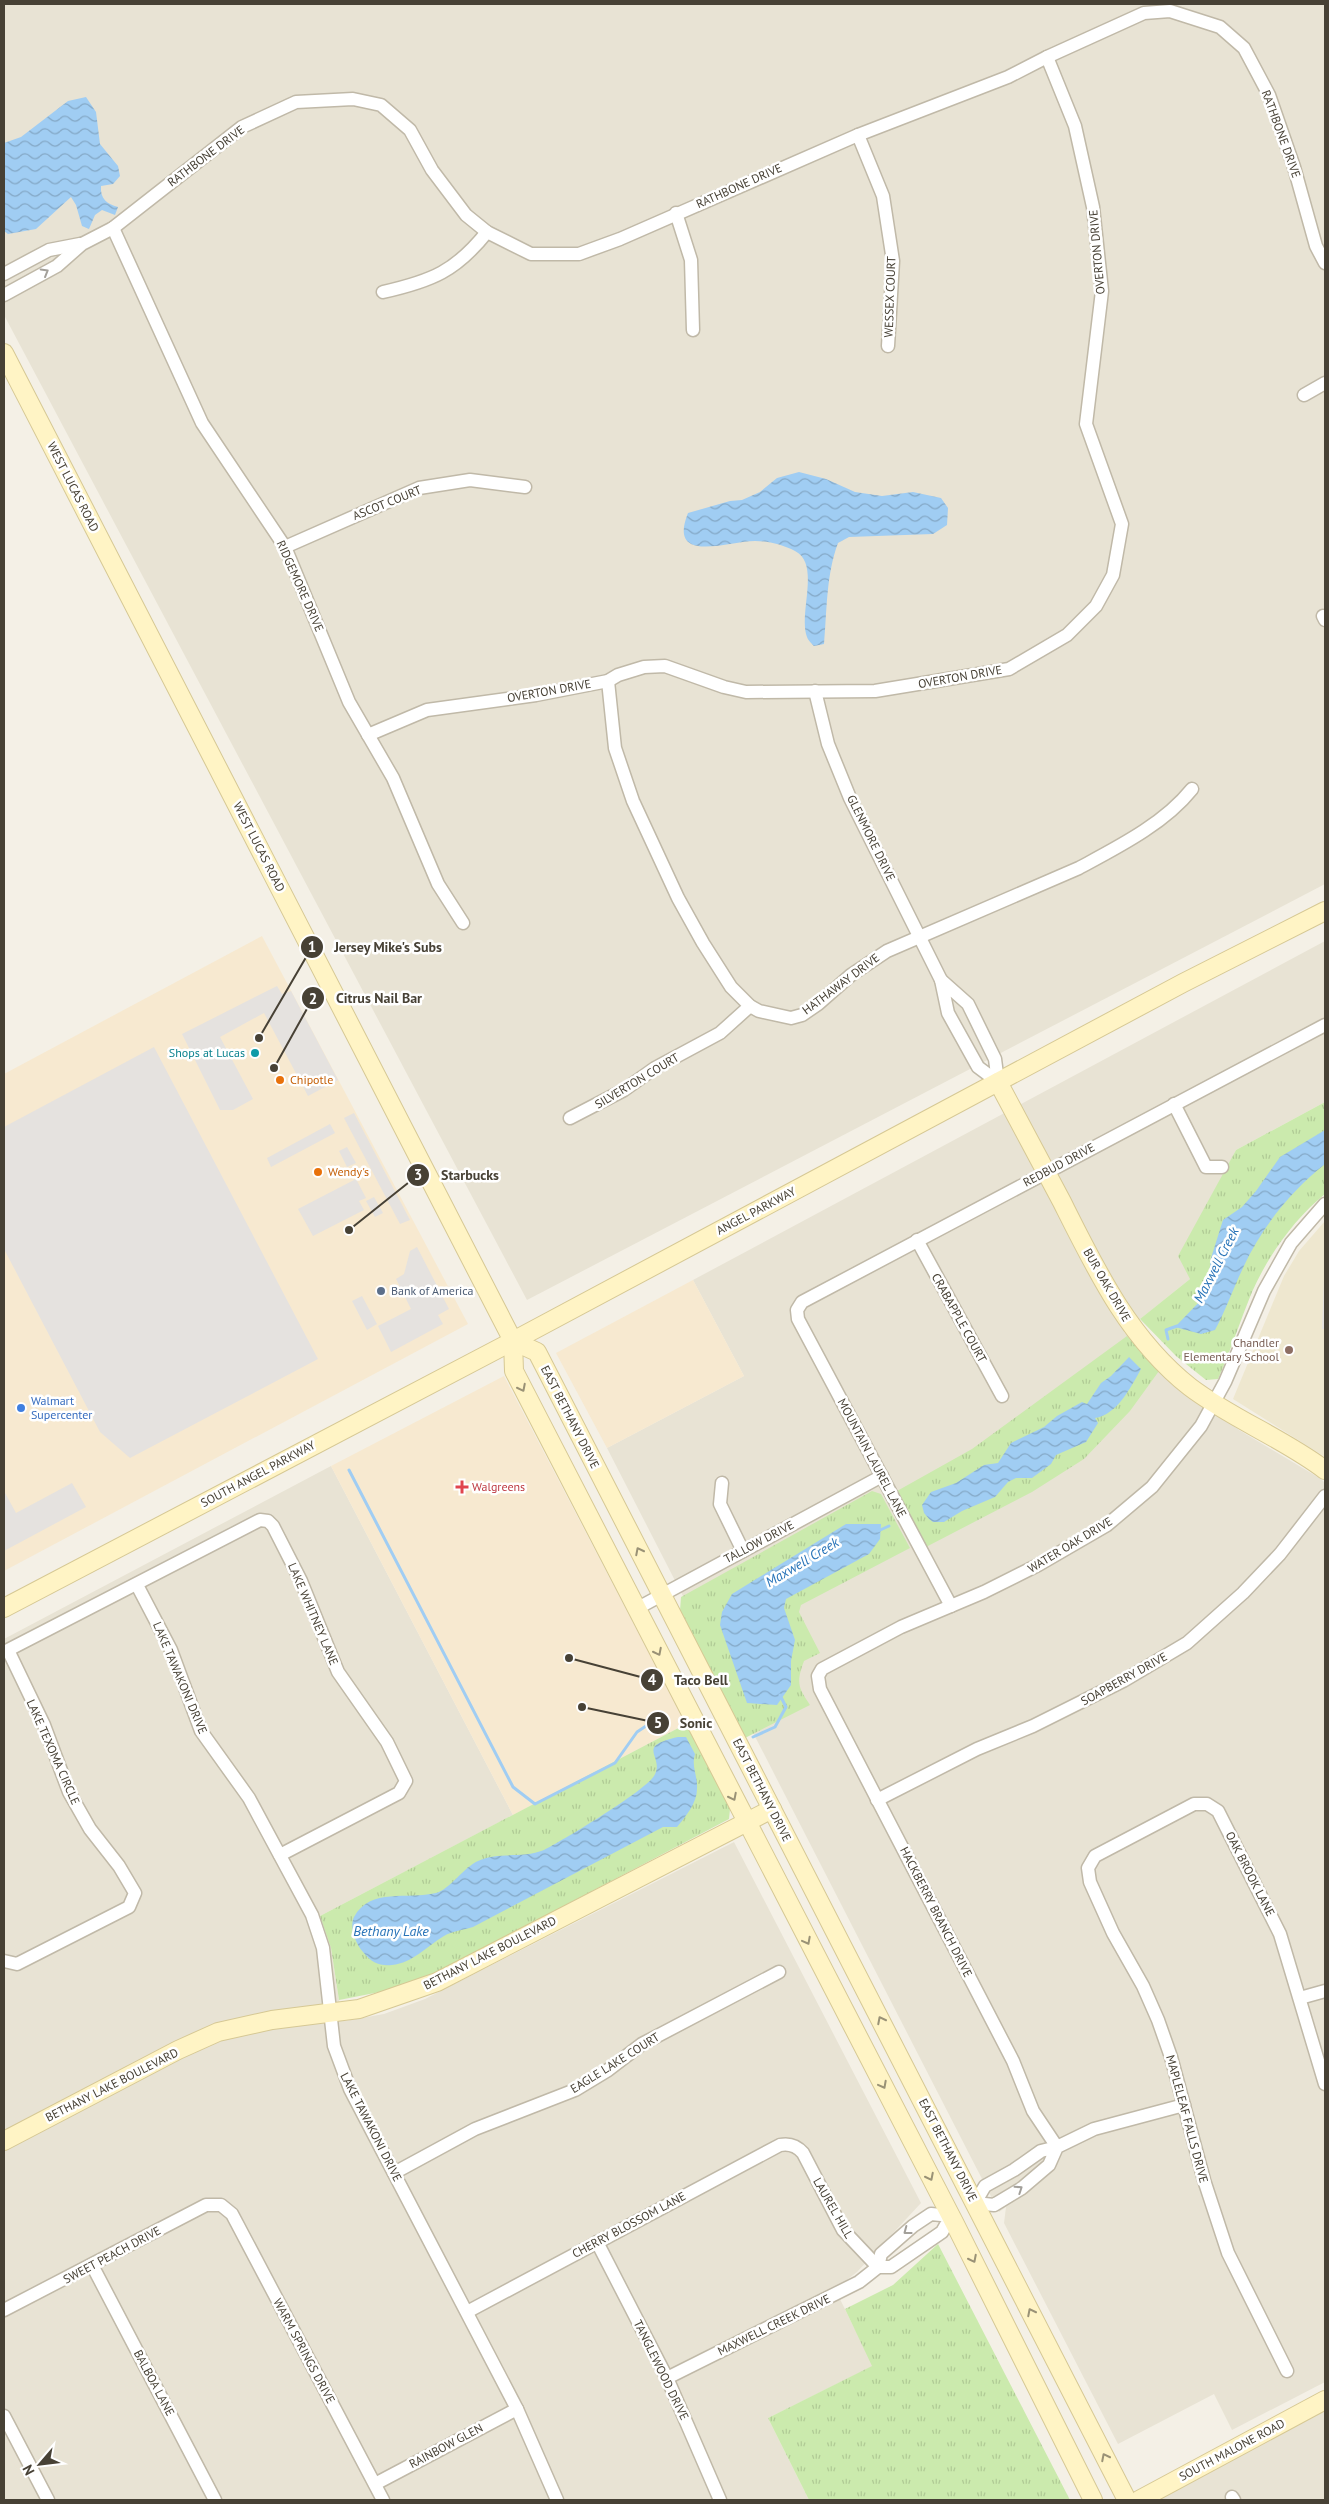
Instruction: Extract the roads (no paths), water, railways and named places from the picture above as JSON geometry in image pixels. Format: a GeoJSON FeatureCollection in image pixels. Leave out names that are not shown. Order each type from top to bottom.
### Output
{"type":"FeatureCollection","features":[{"type":"Feature","properties":{"kind":"main road","name":"WEST LUCAS ROAD"},"geometry":{"type":"LineString","coordinates":[[4,353],[513,1341]]}},
{"type":"Feature","properties":{"kind":"main road","name":"ANGEL PARKWAY"},"geometry":{"type":"LineString","coordinates":[[513,1341],[1183,983],[1325,911]]}},
{"type":"Feature","properties":{"kind":"main road","name":"BUR OAK DRIVE"},"geometry":{"type":"LineString","coordinates":[[998,1082],[1109,1292],[1133,1329],[1170,1370],[1191,1388],[1304,1454],[1325,1470]]}},
{"type":"Feature","properties":{"kind":"main road","name":"EAST BETHANY DRIVE"},"geometry":{"type":"LineString","coordinates":[[513,1341],[537,1352],[1128,2500]]}},
{"type":"Feature","properties":{"kind":"main road","name":"SOUTH ANGEL PARKWAY"},"geometry":{"type":"LineString","coordinates":[[4,1608],[513,1341]]}},
{"type":"Feature","properties":{"kind":"main road"},"geometry":{"type":"LineString","coordinates":[[513,1341],[514,1371],[745,1822],[950,2216],[1093,2500]]}},
{"type":"Feature","properties":{"kind":"main road","name":"BETHANY LAKE BOULEVARD"},"geometry":{"type":"LineString","coordinates":[[4,2141],[178,2050],[218,2032],[272,2020],[359,2010],[437,1982],[772,1809]]}},
{"type":"Feature","properties":{"kind":"main road"},"geometry":{"type":"LineString","coordinates":[[950,2216],[975,2203]]}},
{"type":"Feature","properties":{"kind":"main road","name":"SOUTH MALONE ROAD"},"geometry":{"type":"LineString","coordinates":[[1139,2500],[1325,2400]]}},
{"type":"Feature","properties":{"kind":"street","name":"RATHBONE DRIVE"},"geometry":{"type":"LineString","coordinates":[[4,296],[56,266],[82,244],[113,228],[242,127],[296,102],[353,99],[381,105],[410,130],[438,178],[466,215],[487,232],[531,254],[579,254],[676,214],[858,134],[1008,77],[1144,13],[1170,11],[1220,26],[1244,48],[1269,95],[1294,167],[1316,246],[1325,263]]}},
{"type":"Feature","properties":{"kind":"street","name":"OVERTON DRIVE"},"geometry":{"type":"LineString","coordinates":[[368,735],[427,710],[536,695],[608,681],[618,675],[644,667],[665,666],[724,687],[746,692],[875,691],[1009,669],[1067,635],[1096,606],[1113,575],[1122,524],[1086,424],[1102,291],[1093,207],[1075,126],[1047,57]]}},
{"type":"Feature","properties":{"kind":"street","name":"WESSEX COURT"},"geometry":{"type":"LineString","coordinates":[[858,134],[883,196],[893,261],[888,346]]}},
{"type":"Feature","properties":{"kind":"street"},"geometry":{"type":"LineString","coordinates":[[676,214],[691,260],[693,330]]}},
{"type":"Feature","properties":{"kind":"street","name":"RIDGEMORE DRIVE"},"geometry":{"type":"LineString","coordinates":[[113,228],[202,423],[285,547],[349,702],[394,778],[438,884],[463,924]]}},
{"type":"Feature","properties":{"kind":"street"},"geometry":{"type":"LineString","coordinates":[[383,292],[435,278],[470,254],[487,232]]}},
{"type":"Feature","properties":{"kind":"street","name":"RATHBONE DRIVE"},"geometry":{"type":"LineString","coordinates":[[4,274],[49,250],[82,244]]}},
{"type":"Feature","properties":{"kind":"street"},"geometry":{"type":"LineString","coordinates":[[1304,395],[1325,383]]}},
{"type":"Feature","properties":{"kind":"street","name":"ASCOT COURT"},"geometry":{"type":"LineString","coordinates":[[285,547],[419,488],[470,480],[525,487]]}},
{"type":"Feature","properties":{"kind":"street","name":"HATHAWAY DRIVE"},"geometry":{"type":"LineString","coordinates":[[608,681],[615,748],[633,801],[678,898],[703,943],[731,987],[750,1006],[791,1018],[802,1015],[818,1004],[851,975],[887,951],[1079,868],[1102,856],[1169,814],[1192,789]]}},
{"type":"Feature","properties":{"kind":"street","name":"GLENMORE DRIVE"},"geometry":{"type":"LineString","coordinates":[[814,691],[828,744],[850,798],[920,936],[940,980],[948,1013],[978,1067],[998,1082]]}},
{"type":"Feature","properties":{"kind":"street","name":"GLENMORE DRIVE"},"geometry":{"type":"LineString","coordinates":[[940,980],[968,1004],[996,1059],[998,1082]]}},
{"type":"Feature","properties":{"kind":"street","name":"SILVERTON COURT"},"geometry":{"type":"LineString","coordinates":[[570,1118],[616,1094],[655,1068],[720,1033],[750,1006]]}},
{"type":"Feature","properties":{"kind":"street","name":"REDBUD DRIVE"},"geometry":{"type":"LineString","coordinates":[[797,1310],[802,1302],[1325,1025]]}},
{"type":"Feature","properties":{"kind":"street"},"geometry":{"type":"LineString","coordinates":[[1174,1104],[1206,1167],[1222,1167]]}},
{"type":"Feature","properties":{"kind":"street","name":"WATER OAK DRIVE"},"geometry":{"type":"LineString","coordinates":[[818,1676],[822,1669],[901,1627],[1038,1565],[1108,1525],[1152,1487],[1201,1426],[1215,1403],[1264,1290],[1291,1243],[1325,1204]]}},
{"type":"Feature","properties":{"kind":"street","name":"CRABAPPLE COURT"},"geometry":{"type":"LineString","coordinates":[[917,1240],[1002,1396]]}},
{"type":"Feature","properties":{"kind":"street","name":"MOUNTAIN LAUREL LANE"},"geometry":{"type":"LineString","coordinates":[[797,1310],[798,1319],[951,1606]]}},
{"type":"Feature","properties":{"kind":"street","name":"TALLOW DRIVE"},"geometry":{"type":"LineString","coordinates":[[636,1609],[882,1476]]}},
{"type":"Feature","properties":{"kind":"street"},"geometry":{"type":"LineString","coordinates":[[722,1483],[720,1504],[743,1551]]}},
{"type":"Feature","properties":{"kind":"street","name":"SOAPBERRY DRIVE"},"geometry":{"type":"LineString","coordinates":[[877,1800],[977,1749],[1033,1726],[1115,1685],[1187,1643],[1243,1593],[1280,1554],[1325,1496]]}},
{"type":"Feature","properties":{"kind":"street","name":"LAKE WHITNEY LANE"},"geometry":{"type":"LineString","coordinates":[[136,1585],[256,1521],[268,1521],[273,1526],[301,1581],[338,1672],[387,1742],[406,1781],[399,1793],[280,1855]]}},
{"type":"Feature","properties":{"kind":"street","name":"LAKE TAWAKONI DRIVE"},"geometry":{"type":"LineString","coordinates":[[136,1585],[171,1650],[201,1731],[249,1798],[318,1931],[323,1948],[332,2013],[334,2046],[350,2089],[517,2408],[557,2500]]}},
{"type":"Feature","properties":{"kind":"street","name":"LAKE TEXOMA CIRCLE"},"geometry":{"type":"LineString","coordinates":[[5,1962],[17,1964],[129,1907],[135,1893],[119,1866],[90,1829],[69,1792],[44,1725],[8,1650],[136,1585]]}},
{"type":"Feature","properties":{"kind":"street","name":"HACKBERRY BRANCH DRIVE"},"geometry":{"type":"LineString","coordinates":[[818,1676],[818,1685],[1013,2061],[1033,2111],[1057,2147]]}},
{"type":"Feature","properties":{"kind":"street","name":"OAK BROOK LANE"},"geometry":{"type":"LineString","coordinates":[[1088,1868],[1095,1856],[1194,1804],[1201,1802],[1213,1806],[1218,1811],[1280,1934],[1325,2084]]}},
{"type":"Feature","properties":{"kind":"street","name":"MAPLELEAF FALLS DRIVE"},"geometry":{"type":"LineString","coordinates":[[1088,1868],[1090,1882],[1143,1986],[1158,2020],[1184,2105],[1204,2180],[1228,2253],[1287,2371]]}},
{"type":"Feature","properties":{"kind":"street","name":"EAGLE LAKE COURT"},"geometry":{"type":"LineString","coordinates":[[394,2173],[475,2129],[575,2090],[608,2070],[642,2044],[779,1972]]}},
{"type":"Feature","properties":{"kind":"street"},"geometry":{"type":"LineString","coordinates":[[1300,1998],[1325,1991]]}},
{"type":"Feature","properties":{"kind":"street"},"geometry":{"type":"LineString","coordinates":[[1057,2147],[1050,2165],[1022,2188],[994,2205],[975,2203],[985,2186],[1014,2170],[1041,2150],[1057,2147],[1094,2130],[1184,2105]]}},
{"type":"Feature","properties":{"kind":"street","name":"CHERRY BLOSSOM LANE"},"geometry":{"type":"LineString","coordinates":[[467,2312],[780,2145],[793,2145]]}},
{"type":"Feature","properties":{"kind":"street","name":"LAUREL HILL"},"geometry":{"type":"LineString","coordinates":[[793,2145],[803,2153],[843,2230],[878,2268]]}},
{"type":"Feature","properties":{"kind":"street","name":"SWEET PEACH DRIVE"},"geometry":{"type":"LineString","coordinates":[[4,2310],[206,2205],[221,2205]]}},
{"type":"Feature","properties":{"kind":"street","name":"WARM SPRINGS DRIVE"},"geometry":{"type":"LineString","coordinates":[[221,2205],[232,2214],[383,2500]]}},
{"type":"Feature","properties":{"kind":"street","name":"MAXWELL CREEK DRIVE"},"geometry":{"type":"LineString","coordinates":[[667,2378],[860,2282],[878,2268],[891,2267],[942,2232],[950,2216],[932,2214],[913,2226],[881,2254],[878,2268]]}},
{"type":"Feature","properties":{"kind":"street","name":"TANGLEWOOD DRIVE"},"geometry":{"type":"LineString","coordinates":[[597,2242],[667,2378],[720,2500]]}},
{"type":"Feature","properties":{"kind":"street","name":"BALBOA LANE"},"geometry":{"type":"LineString","coordinates":[[92,2265],[215,2500]]}},
{"type":"Feature","properties":{"kind":"street","name":"RAINBOW GLEN"},"geometry":{"type":"LineString","coordinates":[[375,2484],[517,2408]]}},
{"type":"Feature","properties":{"kind":"street"},"geometry":{"type":"LineString","coordinates":[[4,2416],[48,2500]]}},
{"type":"Feature","properties":{"kind":"water"},"geometry":{"type":"Polygon","coordinates":[[[86,97],[96,112],[100,144],[118,166],[120,176],[113,184],[101,186],[103,198],[118,207],[115,215],[102,210],[95,215],[89,229],[82,226],[76,205],[71,197],[36,229],[8,234],[4,231],[4,143],[21,137],[68,101],[86,97]]]}},
{"type":"Feature","properties":{"kind":"water"},"geometry":{"type":"Polygon","coordinates":[[[799,472],[826,479],[855,492],[882,496],[913,492],[941,498],[948,508],[947,525],[933,534],[849,537],[838,543],[829,580],[824,644],[814,646],[808,638],[805,627],[808,578],[807,567],[803,557],[790,549],[765,542],[755,541],[717,546],[693,545],[686,539],[684,529],[688,513],[730,501],[742,500],[760,492],[777,478],[799,472]]]}},
{"type":"Feature","properties":{"kind":"water"},"geometry":{"type":"Polygon","coordinates":[[[1325,1130],[1325,1164],[1300,1186],[1268,1225],[1250,1253],[1215,1330],[1201,1334],[1175,1327],[1203,1298],[1207,1290],[1211,1258],[1223,1220],[1242,1207],[1280,1157],[1325,1130]]]}},
{"type":"Feature","properties":{"kind":"water"},"geometry":{"type":"Polygon","coordinates":[[[1129,1357],[1141,1369],[1128,1392],[1117,1406],[1103,1416],[1095,1418],[1098,1423],[1086,1442],[1056,1455],[1051,1464],[1032,1478],[1016,1478],[1008,1482],[995,1497],[962,1511],[944,1522],[933,1522],[924,1513],[922,1505],[931,1492],[956,1483],[984,1465],[998,1463],[1011,1443],[1044,1427],[1057,1416],[1082,1402],[1087,1404],[1101,1383],[1111,1376],[1129,1357]]]}},
{"type":"Feature","properties":{"kind":"water"},"geometry":{"type":"Polygon","coordinates":[[[846,1524],[881,1524],[880,1539],[869,1554],[786,1599],[784,1608],[795,1640],[791,1661],[791,1685],[777,1705],[747,1703],[720,1625],[722,1612],[732,1594],[846,1524]]]}},
{"type":"Feature","properties":{"kind":"water","name":"Bethany Lake"},"geometry":{"type":"Polygon","coordinates":[[[678,1737],[686,1737],[695,1754],[697,1794],[687,1814],[677,1827],[663,1827],[473,1927],[447,1934],[420,1954],[400,1964],[383,1965],[376,1963],[360,1949],[354,1936],[353,1921],[361,1908],[370,1902],[391,1896],[436,1893],[446,1888],[467,1868],[478,1861],[494,1856],[536,1853],[544,1850],[568,1837],[636,1793],[654,1776],[657,1769],[654,1748],[657,1744],[678,1737]]]}},
{"type":"Feature","properties":{"kind":"waterway","name":"Maxwell Creek"},"geometry":{"type":"LineString","coordinates":[[1168,1339],[1166,1330],[1177,1326]]}},
{"type":"Feature","properties":{"kind":"waterway"},"geometry":{"type":"LineString","coordinates":[[349,1470],[513,1787],[535,1804],[615,1763],[637,1732],[655,1720],[660,1726]]}},
{"type":"Feature","properties":{"kind":"waterway","name":"Maxwell Creek"},"geometry":{"type":"LineString","coordinates":[[878,1531],[889,1526]]}},
{"type":"Feature","properties":{"kind":"waterway","name":"Maxwell Creek"},"geometry":{"type":"LineString","coordinates":[[753,1737],[775,1727],[786,1707],[780,1695]]}},
{"type":"Feature","properties":{"kind":"place","name":"Jersey Mike's Subs"},"geometry":{"type":"Point","coordinates":[259,1038]}},
{"type":"Feature","properties":{"kind":"place","name":"Shops at Lucas"},"geometry":{"type":"Point","coordinates":[255,1053]}},
{"type":"Feature","properties":{"kind":"place","name":"Citrus Nail Bar"},"geometry":{"type":"Point","coordinates":[274,1068]}},
{"type":"Feature","properties":{"kind":"place","name":"Chipotle"},"geometry":{"type":"Point","coordinates":[280,1080]}},
{"type":"Feature","properties":{"kind":"place","name":"Wendy's"},"geometry":{"type":"Point","coordinates":[318,1172]}},
{"type":"Feature","properties":{"kind":"place","name":"Starbucks"},"geometry":{"type":"Point","coordinates":[349,1230]}},
{"type":"Feature","properties":{"kind":"place","name":"Bank of America"},"geometry":{"type":"Point","coordinates":[381,1291]}},
{"type":"Feature","properties":{"kind":"place","name":"Chandler Elementary School"},"geometry":{"type":"Point","coordinates":[1289,1350]}},
{"type":"Feature","properties":{"kind":"place","name":"Walmart Supercenter"},"geometry":{"type":"Point","coordinates":[21,1408]}},
{"type":"Feature","properties":{"kind":"place","name":"Walgreens"},"geometry":{"type":"Point","coordinates":[462,1487]}},
{"type":"Feature","properties":{"kind":"place","name":"Taco Bell"},"geometry":{"type":"Point","coordinates":[569,1658]}},
{"type":"Feature","properties":{"kind":"place","name":"Sonic"},"geometry":{"type":"Point","coordinates":[582,1707]}}]}
